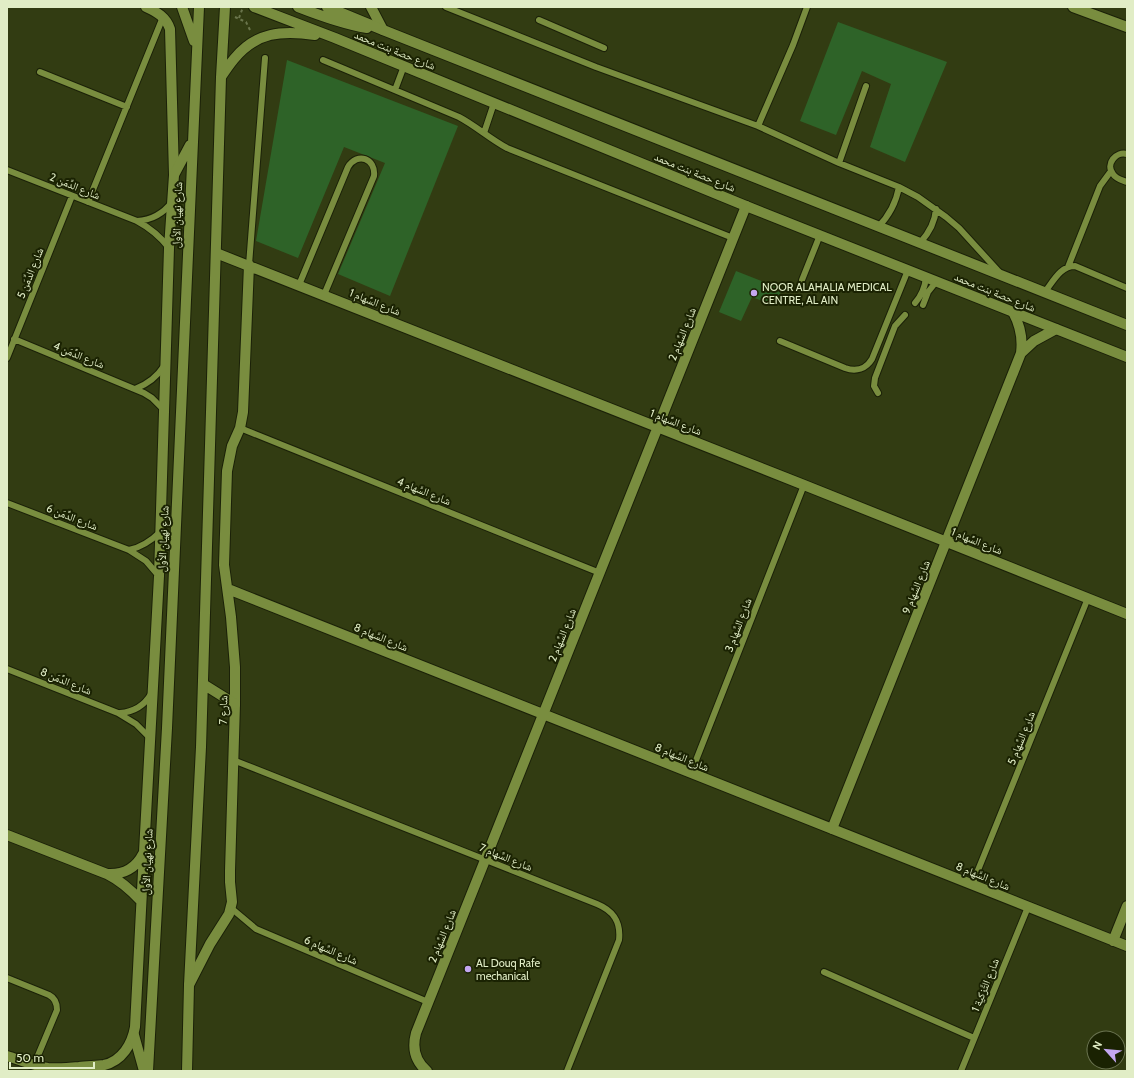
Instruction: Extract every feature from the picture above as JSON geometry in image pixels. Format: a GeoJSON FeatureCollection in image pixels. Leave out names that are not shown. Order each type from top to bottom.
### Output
{"type":"FeatureCollection","features":[{"type":"Feature","properties":{"kind":"street"},"geometry":{"type":"LineString","coordinates":[[7,1056],[34,1065],[58,1069],[104,1065],[117,1059],[123,1054],[128,1048],[134,1035],[159,576],[169,248],[174,175],[171,34],[168,24],[163,16],[146,7]]}},
{"type":"Feature","properties":{"kind":"street"},"geometry":{"type":"LineString","coordinates":[[182,7],[196,46]]}},
{"type":"Feature","properties":{"kind":"street","name":"شارع نهيان الأول"},"geometry":{"type":"LineString","coordinates":[[148,1071],[167,728],[196,46],[199,7]]}},
{"type":"Feature","properties":{"kind":"street","name":"شارع حصة بنت محمد"},"geometry":{"type":"LineString","coordinates":[[254,7],[335,38],[746,206],[1127,357]]}},
{"type":"Feature","properties":{"kind":"street"},"geometry":{"type":"LineString","coordinates":[[298,7],[330,19],[355,26],[383,30]]}},
{"type":"Feature","properties":{"kind":"street","name":"شارع حصة بنت محمد"},"geometry":{"type":"LineString","coordinates":[[328,7],[1127,325]]}},
{"type":"Feature","properties":{"kind":"street"},"geometry":{"type":"LineString","coordinates":[[371,7],[383,30]]}},
{"type":"Feature","properties":{"kind":"street"},"geometry":{"type":"LineString","coordinates":[[1073,7],[1127,27]]}},
{"type":"Feature","properties":{"kind":"street"},"geometry":{"type":"LineString","coordinates":[[186,1071],[201,747],[224,10]]}},
{"type":"Feature","properties":{"kind":"street"},"geometry":{"type":"LineString","coordinates":[[221,77],[234,59],[247,46],[264,36],[282,32],[335,38]]}},
{"type":"Feature","properties":{"kind":"street"},"geometry":{"type":"LineString","coordinates":[[174,175],[192,142]]}},
{"type":"Feature","properties":{"kind":"street","name":"شارع السِّهام 2"},"geometry":{"type":"LineString","coordinates":[[427,1071],[418,1062],[415,1055],[414,1040],[416,1033],[746,206]]}},
{"type":"Feature","properties":{"kind":"street","name":"شارع السِّهام 1"},"geometry":{"type":"LineString","coordinates":[[216,253],[658,428],[804,484],[1127,614]]}},
{"type":"Feature","properties":{"kind":"street","name":"شارع 7"},"geometry":{"type":"LineString","coordinates":[[189,985],[217,931],[226,920],[231,908],[232,895],[230,876],[235,704],[234,643],[224,565],[227,471],[232,446],[240,428],[243,412],[249,265]]}},
{"type":"Feature","properties":{"kind":"street","name":"شارع السِّهام 9"},"geometry":{"type":"LineString","coordinates":[[832,829],[1021,353],[1021,332],[1013,312]]}},
{"type":"Feature","properties":{"kind":"street","name":"شارع السِّهام 9"},"geometry":{"type":"LineString","coordinates":[[1021,353],[1048,332],[1056,329]]}},
{"type":"Feature","properties":{"kind":"street","name":"شارع السِّهام 8"},"geometry":{"type":"LineString","coordinates":[[228,589],[1127,946]]}},
{"type":"Feature","properties":{"kind":"street"},"geometry":{"type":"LineString","coordinates":[[203,684],[235,704]]}},
{"type":"Feature","properties":{"kind":"street"},"geometry":{"type":"LineString","coordinates":[[7,835],[107,874],[129,888],[141,901]]}},
{"type":"Feature","properties":{"kind":"street"},"geometry":{"type":"LineString","coordinates":[[107,874],[120,874],[126,871],[137,863],[144,852]]}},
{"type":"Feature","properties":{"kind":"street"},"geometry":{"type":"LineString","coordinates":[[1114,941],[1127,906]]}},
{"type":"Feature","properties":{"kind":"street"},"geometry":{"type":"LineString","coordinates":[[134,1035],[144,1071]]}},
{"type":"Feature","properties":{"kind":"lane"},"geometry":{"type":"LineString","coordinates":[[446,7],[596,67],[758,126],[839,163],[899,187],[936,209],[959,228],[1004,277]]}},
{"type":"Feature","properties":{"kind":"lane"},"geometry":{"type":"LineString","coordinates":[[758,126],[793,45],[807,7]]}},
{"type":"Feature","properties":{"kind":"lane"},"geometry":{"type":"LineString","coordinates":[[88,202],[163,16]]}},
{"type":"Feature","properties":{"kind":"lane"},"geometry":{"type":"LineString","coordinates":[[539,20],[604,48]]}},
{"type":"Feature","properties":{"kind":"lane"},"geometry":{"type":"LineString","coordinates":[[249,265],[265,58]]}},
{"type":"Feature","properties":{"kind":"lane"},"geometry":{"type":"LineString","coordinates":[[323,60],[459,117],[507,148],[734,238]]}},
{"type":"Feature","properties":{"kind":"lane"},"geometry":{"type":"LineString","coordinates":[[395,90],[404,66]]}},
{"type":"Feature","properties":{"kind":"lane"},"geometry":{"type":"LineString","coordinates":[[40,72],[127,107]]}},
{"type":"Feature","properties":{"kind":"lane"},"geometry":{"type":"LineString","coordinates":[[839,163],[866,86]]}},
{"type":"Feature","properties":{"kind":"lane"},"geometry":{"type":"LineString","coordinates":[[484,133],[494,103]]}},
{"type":"Feature","properties":{"kind":"lane"},"geometry":{"type":"LineString","coordinates":[[1068,267],[1100,186],[1111,170],[1111,162],[1113,158],[1120,154],[1127,154]]}},
{"type":"Feature","properties":{"kind":"lane"},"geometry":{"type":"LineString","coordinates":[[299,285],[348,167],[354,161],[362,158],[366,159],[374,168],[374,176],[324,295]]}},
{"type":"Feature","properties":{"kind":"lane","name":"شارع الدِّمَن 2"},"geometry":{"type":"LineString","coordinates":[[7,170],[137,221],[155,232],[169,248]]}},
{"type":"Feature","properties":{"kind":"lane"},"geometry":{"type":"LineString","coordinates":[[1111,170],[1116,177],[1127,182]]}},
{"type":"Feature","properties":{"kind":"lane"},"geometry":{"type":"LineString","coordinates":[[878,227],[892,209],[899,187]]}},
{"type":"Feature","properties":{"kind":"lane","name":"شارع الدِّمَن 5"},"geometry":{"type":"LineString","coordinates":[[7,358],[72,196]]}},
{"type":"Feature","properties":{"kind":"lane"},"geometry":{"type":"LineString","coordinates":[[137,221],[151,219],[157,216],[168,207],[172,201]]}},
{"type":"Feature","properties":{"kind":"lane"},"geometry":{"type":"LineString","coordinates":[[920,243],[925,238],[933,224],[936,209]]}},
{"type":"Feature","properties":{"kind":"lane"},"geometry":{"type":"LineString","coordinates":[[802,280],[820,235]]}},
{"type":"Feature","properties":{"kind":"lane"},"geometry":{"type":"LineString","coordinates":[[1044,293],[1061,271],[1068,267],[1075,266],[1127,288]]}},
{"type":"Feature","properties":{"kind":"lane"},"geometry":{"type":"LineString","coordinates":[[780,341],[845,368],[854,370],[862,368],[870,363],[872,359],[908,270]]}},
{"type":"Feature","properties":{"kind":"lane"},"geometry":{"type":"LineString","coordinates":[[915,303],[922,294],[926,277]]}},
{"type":"Feature","properties":{"kind":"lane"},"geometry":{"type":"LineString","coordinates":[[923,305],[928,292],[936,282]]}},
{"type":"Feature","properties":{"kind":"lane"},"geometry":{"type":"LineString","coordinates":[[878,393],[874,386],[875,378],[895,326],[905,315]]}},
{"type":"Feature","properties":{"kind":"lane","name":"شارع الدِّمَن 4"},"geometry":{"type":"LineString","coordinates":[[14,339],[135,389],[152,398],[165,411]]}},
{"type":"Feature","properties":{"kind":"lane"},"geometry":{"type":"LineString","coordinates":[[135,389],[150,382],[162,370],[166,363]]}},
{"type":"Feature","properties":{"kind":"lane","name":"شارع السِّهام 4"},"geometry":{"type":"LineString","coordinates":[[240,428],[600,573]]}},
{"type":"Feature","properties":{"kind":"lane","name":"شارع السِّهام 3"},"geometry":{"type":"LineString","coordinates":[[691,773],[804,484]]}},
{"type":"Feature","properties":{"kind":"lane","name":"شارع الدِّمَن 6"},"geometry":{"type":"LineString","coordinates":[[7,503],[129,550],[146,561],[159,576]]}},
{"type":"Feature","properties":{"kind":"lane"},"geometry":{"type":"LineString","coordinates":[[129,550],[150,542],[160,532]]}},
{"type":"Feature","properties":{"kind":"lane","name":"شارع السِّهام 5"},"geometry":{"type":"LineString","coordinates":[[972,885],[1088,598]]}},
{"type":"Feature","properties":{"kind":"lane","name":"شارع الدِّمَن 8"},"geometry":{"type":"LineString","coordinates":[[7,669],[118,713],[136,724],[150,738]]}},
{"type":"Feature","properties":{"kind":"lane"},"geometry":{"type":"LineString","coordinates":[[118,713],[131,711],[142,705],[153,690]]}},
{"type":"Feature","properties":{"kind":"lane","name":"شارع السِّهام 7"},"geometry":{"type":"LineString","coordinates":[[233,760],[486,859],[605,907],[611,912],[619,925],[620,933],[617,948],[567,1071]]}},
{"type":"Feature","properties":{"kind":"lane","name":"شارع التَّزكية 1"},"geometry":{"type":"LineString","coordinates":[[961,1071],[1028,907]]}},
{"type":"Feature","properties":{"kind":"lane","name":"شارع السِّهام 6"},"geometry":{"type":"LineString","coordinates":[[231,908],[256,929],[428,1002]]}},
{"type":"Feature","properties":{"kind":"lane"},"geometry":{"type":"LineString","coordinates":[[824,972],[974,1038]]}},
{"type":"Feature","properties":{"kind":"lane"},"geometry":{"type":"LineString","coordinates":[[7,978],[52,996],[56,1003],[57,1010],[34,1065]]}},
{"type":"Feature","properties":{"kind":"path"},"geometry":{"type":"LineString","coordinates":[[239,18],[243,7]]}},
{"type":"Feature","properties":{"kind":"path"},"geometry":{"type":"LineString","coordinates":[[224,10],[246,22],[255,42]]}},
{"type":"Feature","properties":{"kind":"building"},"geometry":{"type":"Polygon","coordinates":[[[838,22],[947,62],[905,162],[870,147],[891,84],[862,71],[836,135],[800,121],[838,22]]]}},
{"type":"Feature","properties":{"kind":"building"},"geometry":{"type":"Polygon","coordinates":[[[287,60],[458,126],[390,296],[338,274],[385,163],[344,147],[298,258],[256,241],[287,60]]]}},
{"type":"Feature","properties":{"kind":"building","name":"NOOR ALAHALIA MEDICAL CENTRE, AL AIN"},"geometry":{"type":"Polygon","coordinates":[[[736,271],[782,289],[775,306],[752,297],[741,321],[719,312],[736,271]]]}},
{"type":"Feature","properties":{"kind":"place","name":"NOOR ALAHALIA MEDICAL CENTRE, AL AIN"},"geometry":{"type":"Point","coordinates":[754,293]}},
{"type":"Feature","properties":{"kind":"place","name":"AL Douq Rafe mechanical"},"geometry":{"type":"Point","coordinates":[468,969]}}]}
